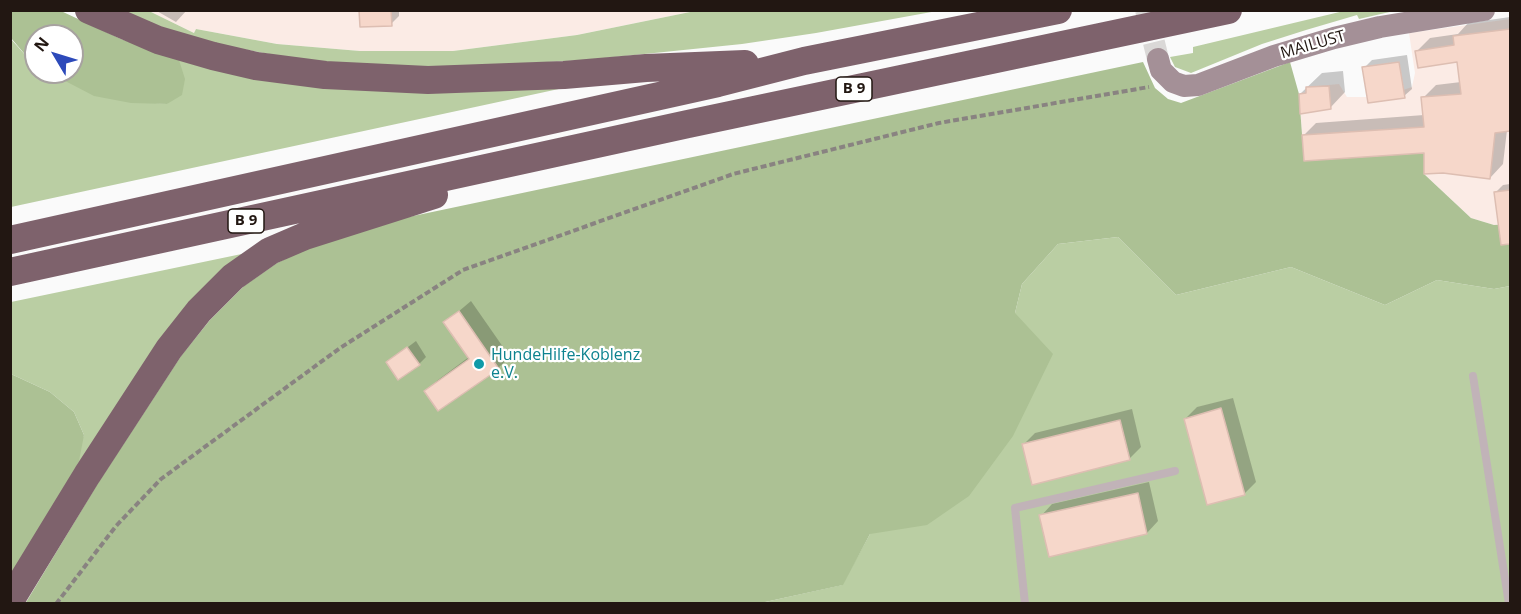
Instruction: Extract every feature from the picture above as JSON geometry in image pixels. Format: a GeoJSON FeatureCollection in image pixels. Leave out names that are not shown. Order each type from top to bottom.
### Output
{"type":"FeatureCollection","features":[{"type":"Feature","properties":{"kind":"highway"},"geometry":{"type":"LineString","coordinates":[[89,10],[158,40],[213,56],[256,66],[325,75],[428,80],[804,61]]}},
{"type":"Feature","properties":{"kind":"highway","name":"B 9"},"geometry":{"type":"LineString","coordinates":[[10,240],[718,83],[804,61],[1058,10]]}},
{"type":"Feature","properties":{"kind":"highway","name":"B 9"},"geometry":{"type":"LineString","coordinates":[[10,272],[1228,10]]}},
{"type":"Feature","properties":{"kind":"highway"},"geometry":{"type":"LineString","coordinates":[[10,601],[87,475],[169,349],[199,311],[234,277],[270,251],[305,236],[427,199],[481,170]]}},
{"type":"Feature","properties":{"kind":"highway"},"geometry":{"type":"LineString","coordinates":[[10,222],[82,209],[114,207],[154,209]]}},
{"type":"Feature","properties":{"kind":"street","name":"MAILUST"},"geometry":{"type":"LineString","coordinates":[[1173,82],[1184,86],[1198,85],[1274,56],[1334,38],[1380,27],[1484,10]]}},
{"type":"Feature","properties":{"kind":"street"},"geometry":{"type":"LineString","coordinates":[[1158,59],[1161,70],[1173,82]]}},
{"type":"Feature","properties":{"kind":"lane"},"geometry":{"type":"LineString","coordinates":[[1473,376],[1509,603]]}},
{"type":"Feature","properties":{"kind":"lane"},"geometry":{"type":"LineString","coordinates":[[1025,603],[1015,508],[1175,471]]}},
{"type":"Feature","properties":{"kind":"path"},"geometry":{"type":"LineString","coordinates":[[56,603],[116,526],[161,479],[340,348],[463,270],[734,174],[939,123],[1173,82]]}},
{"type":"Feature","properties":{"kind":"shaded area"},"geometry":{"type":"Polygon","coordinates":[[[149,11],[695,11],[577,35],[453,51],[360,51],[277,44],[196,29],[194,33],[149,11]]]}},
{"type":"Feature","properties":{"kind":"shaded area"},"geometry":{"type":"Polygon","coordinates":[[[1510,19],[1510,224],[1494,225],[1471,218],[1424,174],[1424,153],[1304,161],[1299,94],[1306,93],[1306,87],[1339,84],[1347,97],[1367,97],[1368,103],[1404,98],[1403,90],[1412,87],[1415,73],[1409,33],[1510,19]]]}},
{"type":"Feature","properties":{"kind":"green space"},"geometry":{"type":"Polygon","coordinates":[[[1348,10],[1394,11],[1359,19],[1357,15],[1306,30],[1262,44],[1191,73],[1175,67],[1170,57],[1193,53],[1193,47],[1348,10]]]}},
{"type":"Feature","properties":{"kind":"green space"},"geometry":{"type":"Polygon","coordinates":[[[10,11],[61,11],[121,39],[179,60],[185,79],[182,95],[167,104],[131,103],[94,96],[71,84],[84,84],[84,24],[24,24],[24,53],[11,38],[10,11]]]}},
{"type":"Feature","properties":{"kind":"green space"},"geometry":{"type":"Polygon","coordinates":[[[119,11],[149,11],[194,33],[196,29],[277,44],[360,51],[453,51],[577,35],[695,11],[937,11],[742,44],[586,60],[432,68],[307,61],[199,41],[119,11]]]}},
{"type":"Feature","properties":{"kind":"green space"},"geometry":{"type":"Polygon","coordinates":[[[10,38],[24,54],[24,84],[84,82],[155,103],[167,104],[179,60],[568,87],[11,207],[10,38]]]}},
{"type":"Feature","properties":{"kind":"green space"},"geometry":{"type":"Polygon","coordinates":[[[1143,62],[1155,88],[1168,99],[1181,103],[1290,62],[1299,94],[1304,161],[1424,153],[1424,174],[1471,218],[1494,225],[1510,224],[1510,286],[1494,289],[1437,280],[1385,305],[1291,267],[1176,295],[1118,237],[1058,244],[1022,284],[1015,313],[1053,354],[1013,436],[969,496],[927,525],[870,534],[843,585],[756,604],[25,604],[98,483],[181,356],[210,320],[244,286],[277,263],[310,247],[399,219],[1143,62]]]}},
{"type":"Feature","properties":{"kind":"green space"},"geometry":{"type":"Polygon","coordinates":[[[1118,237],[1176,295],[1291,267],[1385,305],[1437,280],[1494,289],[1510,286],[1510,603],[756,604],[842,585],[870,534],[1015,313],[1022,284],[1058,244],[1118,237]]]}},
{"type":"Feature","properties":{"kind":"green space"},"geometry":{"type":"Polygon","coordinates":[[[256,251],[38,542],[84,435],[74,412],[50,392],[11,374],[11,302],[256,251]]]}},
{"type":"Feature","properties":{"kind":"green space"},"geometry":{"type":"Polygon","coordinates":[[[11,374],[50,392],[74,412],[84,435],[79,461],[38,542],[11,586],[11,374]]]}},
{"type":"Feature","properties":{"kind":"building"},"geometry":{"type":"Polygon","coordinates":[[[359,10],[391,10],[392,26],[360,27],[359,10]]]}},
{"type":"Feature","properties":{"kind":"building"},"geometry":{"type":"Polygon","coordinates":[[[1510,29],[1510,131],[1495,133],[1490,179],[1443,173],[1424,174],[1424,153],[1304,161],[1302,135],[1424,127],[1421,97],[1461,94],[1457,62],[1418,68],[1415,51],[1454,45],[1453,36],[1510,29]]]}},
{"type":"Feature","properties":{"kind":"building"},"geometry":{"type":"Polygon","coordinates":[[[1399,62],[1405,98],[1368,103],[1362,67],[1399,62]]]}},
{"type":"Feature","properties":{"kind":"building"},"geometry":{"type":"Polygon","coordinates":[[[1329,86],[1331,109],[1300,114],[1299,94],[1306,93],[1306,87],[1329,86]]]}},
{"type":"Feature","properties":{"kind":"building"},"geometry":{"type":"Polygon","coordinates":[[[1510,190],[1510,244],[1501,245],[1494,192],[1510,190]]]}},
{"type":"Feature","properties":{"kind":"building","name":"HundeHilfe-Koblenz e.V."},"geometry":{"type":"Polygon","coordinates":[[[459,311],[499,369],[438,411],[424,391],[469,359],[443,322],[459,311]]]}},
{"type":"Feature","properties":{"kind":"building"},"geometry":{"type":"Polygon","coordinates":[[[407,347],[420,365],[398,380],[386,362],[407,347]]]}},
{"type":"Feature","properties":{"kind":"building"},"geometry":{"type":"Polygon","coordinates":[[[1221,408],[1245,495],[1207,505],[1184,419],[1221,408]]]}},
{"type":"Feature","properties":{"kind":"building"},"geometry":{"type":"Polygon","coordinates":[[[1120,420],[1130,460],[1032,485],[1022,444],[1120,420]]]}},
{"type":"Feature","properties":{"kind":"building"},"geometry":{"type":"Polygon","coordinates":[[[1138,493],[1147,534],[1049,557],[1039,515],[1138,493]]]}},
{"type":"Feature","properties":{"kind":"tunnel"},"geometry":{"type":"LineString","coordinates":[[1146,10],[1158,59]]}},
{"type":"Feature","properties":{"kind":"place","name":"HundeHilfe-Koblenz e.V."},"geometry":{"type":"Point","coordinates":[479,364]}}]}
